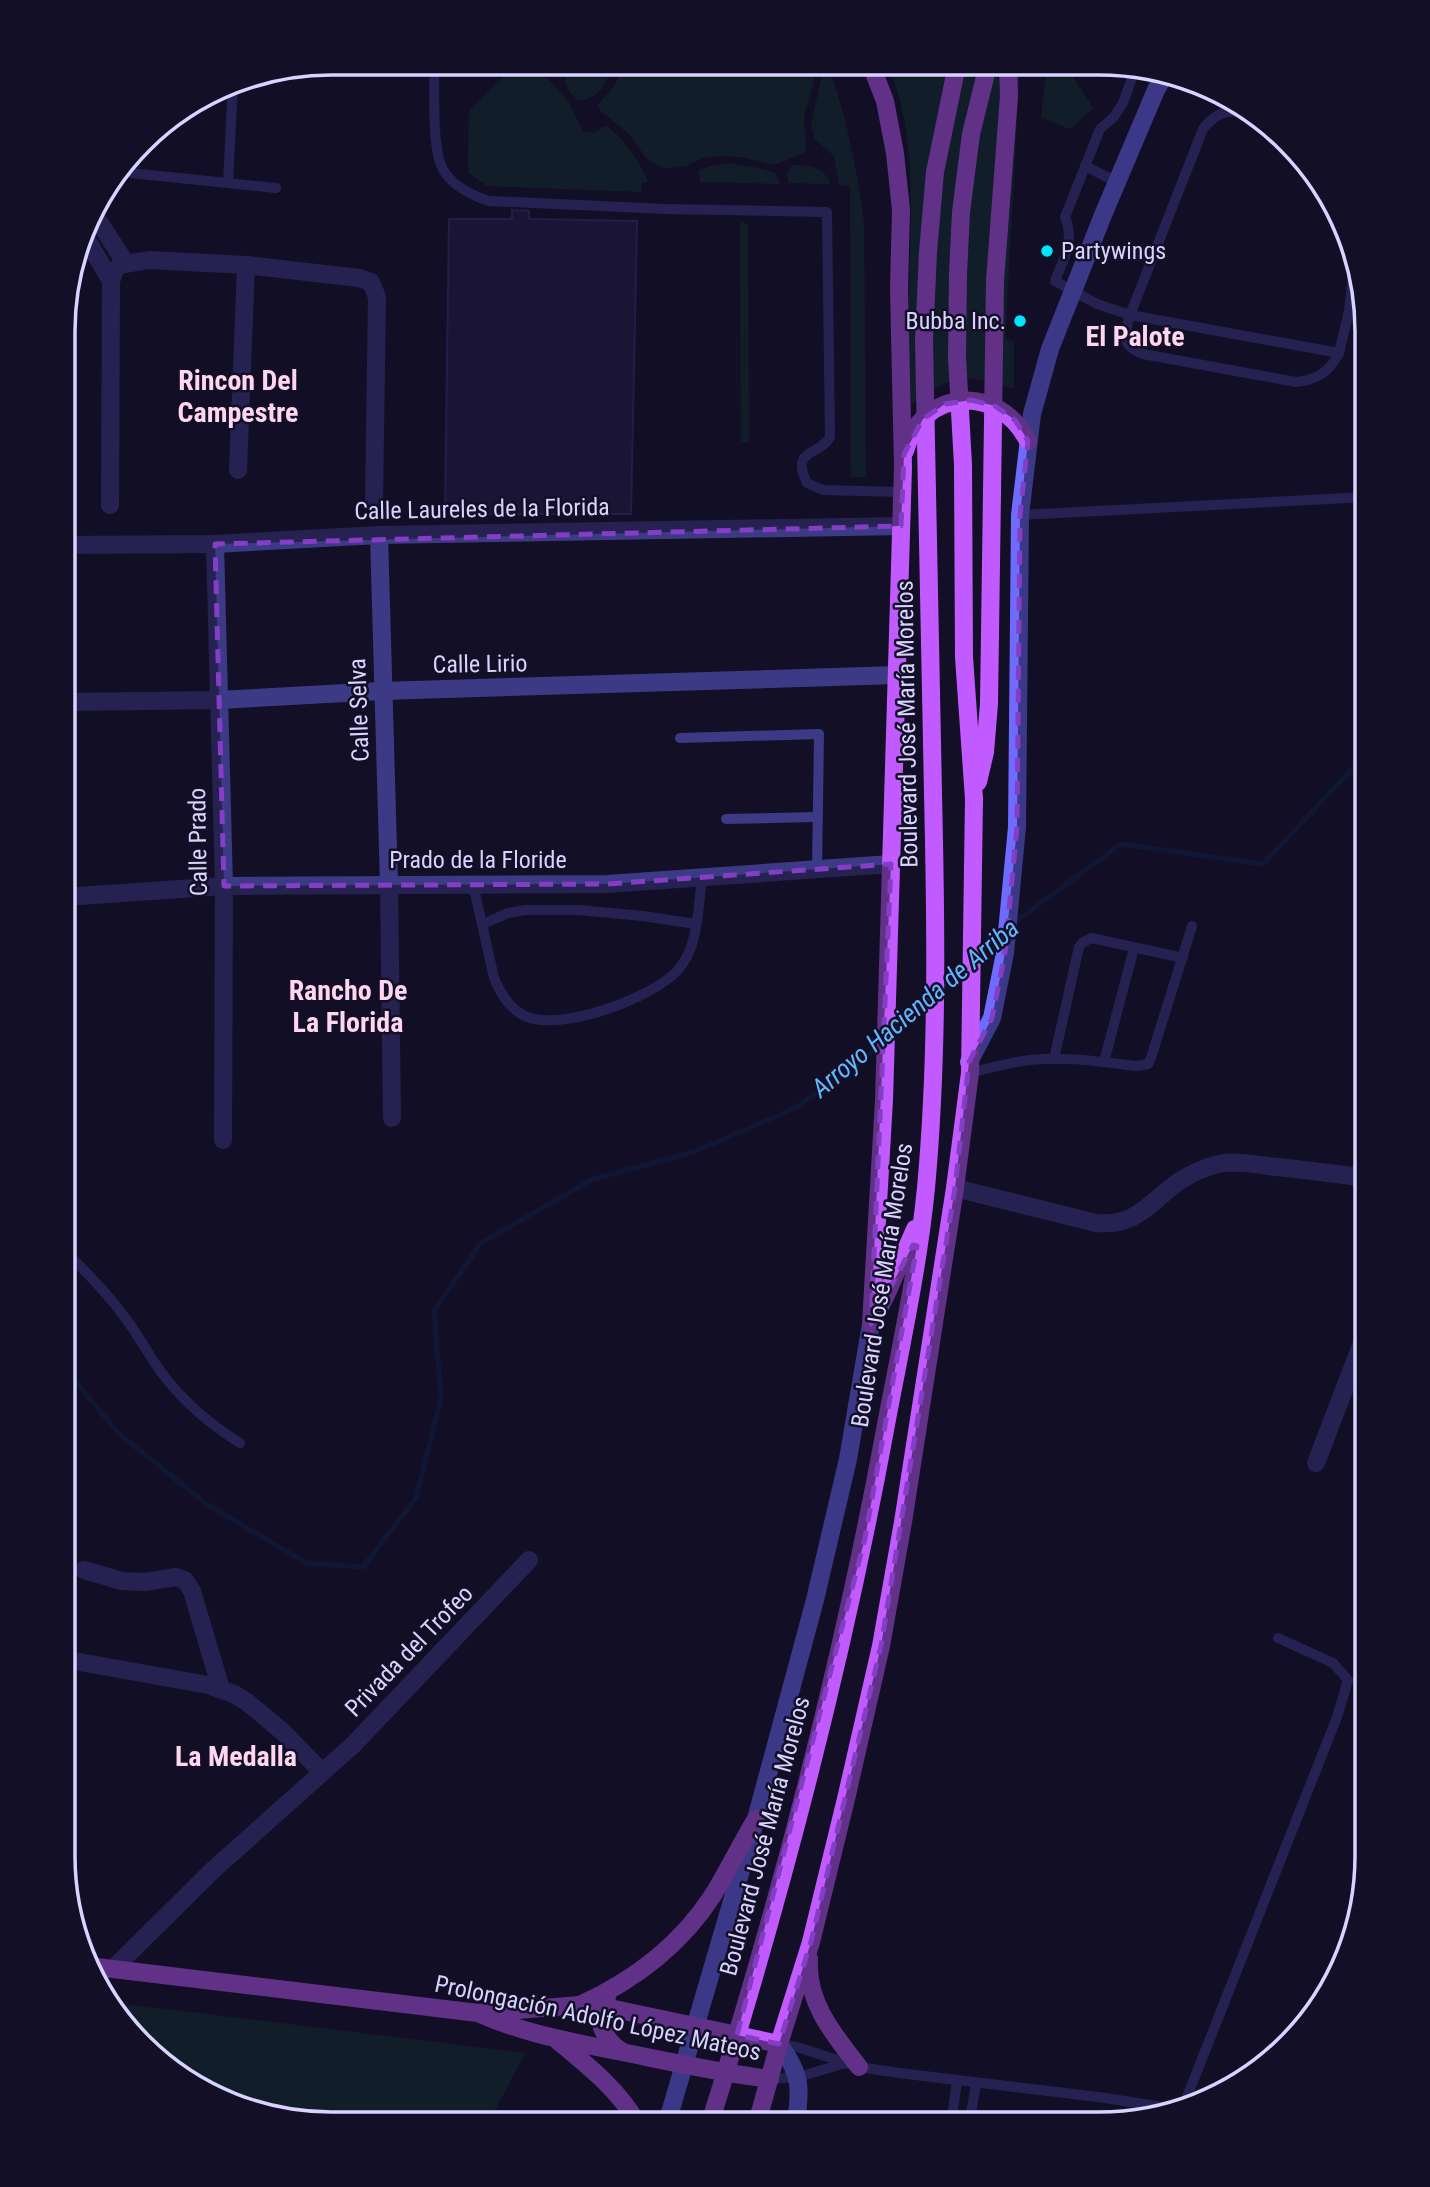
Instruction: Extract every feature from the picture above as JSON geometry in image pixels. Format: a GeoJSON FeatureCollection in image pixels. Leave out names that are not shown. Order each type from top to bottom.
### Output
{"type":"FeatureCollection","features":[{"type":"Feature","properties":{"kind":"main road"},"geometry":{"type":"LineString","coordinates":[[875,75],[885,101],[895,153],[901,210],[899,289],[903,467]]}},
{"type":"Feature","properties":{"kind":"main road","name":"Boulevard José María Morelos"},"geometry":{"type":"LineString","coordinates":[[726,2072],[802,1797],[865,1538],[906,1319],[922,1214],[931,1118],[937,959],[923,341],[935,172],[955,75]]}},
{"type":"Feature","properties":{"kind":"main road"},"geometry":{"type":"LineString","coordinates":[[760,2112],[811,1942],[881,1646],[956,1188],[970,1067],[974,799],[964,657],[963,465],[957,357],[958,274],[961,212],[971,134],[986,75]]}},
{"type":"Feature","properties":{"kind":"main road"},"geometry":{"type":"LineString","coordinates":[[974,799],[985,752],[989,705],[995,281],[1008,75]]}},
{"type":"Feature","properties":{"kind":"main road"},"geometry":{"type":"LineString","coordinates":[[871,1324],[884,1100],[904,454],[914,429],[933,410],[958,401],[983,402],[1006,412],[1015,420],[1028,441]]}},
{"type":"Feature","properties":{"kind":"main road"},"geometry":{"type":"LineString","coordinates":[[871,1324],[922,1214]]}},
{"type":"Feature","properties":{"kind":"main road"},"geometry":{"type":"LineString","coordinates":[[623,2052],[613,2047],[604,2033],[600,2007],[610,1994],[662,1955],[689,1928],[712,1896],[756,1819]]}},
{"type":"Feature","properties":{"kind":"main road"},"geometry":{"type":"LineString","coordinates":[[811,1942],[811,1986],[818,2008],[853,2065]]}},
{"type":"Feature","properties":{"kind":"main road","name":"Prolongación Adolfo López Mateos"},"geometry":{"type":"LineString","coordinates":[[101,1967],[478,2013],[502,2024],[556,2039],[770,2079]]}},
{"type":"Feature","properties":{"kind":"main road"},"geometry":{"type":"LineString","coordinates":[[580,2004],[623,1983]]}},
{"type":"Feature","properties":{"kind":"main road"},"geometry":{"type":"LineString","coordinates":[[478,2013],[580,2004],[779,2044]]}},
{"type":"Feature","properties":{"kind":"main road"},"geometry":{"type":"LineString","coordinates":[[556,2039],[589,2066],[630,2112]]}},
{"type":"Feature","properties":{"kind":"main road"},"geometry":{"type":"LineString","coordinates":[[713,2112],[726,2072]]}},
{"type":"Feature","properties":{"kind":"street"},"geometry":{"type":"LineString","coordinates":[[970,1067],[992,1018],[1005,953],[1017,827],[1020,514],[1032,414],[1043,369],[1073,290],[1160,83]]}},
{"type":"Feature","properties":{"kind":"street"},"geometry":{"type":"LineString","coordinates":[[100,223],[125,262]]}},
{"type":"Feature","properties":{"kind":"street"},"geometry":{"type":"LineString","coordinates":[[90,246],[111,281]]}},
{"type":"Feature","properties":{"kind":"street"},"geometry":{"type":"LineString","coordinates":[[110,505],[111,281],[115,270],[125,262],[149,260],[246,265],[368,279],[375,287],[377,298],[374,502]]}},
{"type":"Feature","properties":{"kind":"street"},"geometry":{"type":"LineString","coordinates":[[238,470],[246,265]]}},
{"type":"Feature","properties":{"kind":"street","name":"Calle Laureles de la Florida"},"geometry":{"type":"LineString","coordinates":[[75,545],[215,544],[379,535],[901,526]]}},
{"type":"Feature","properties":{"kind":"street","name":"Calle Selva"},"geometry":{"type":"LineString","coordinates":[[379,535],[389,884],[392,1118]]}},
{"type":"Feature","properties":{"kind":"street","name":"Calle Prado"},"geometry":{"type":"LineString","coordinates":[[215,544],[224,886],[223,1140]]}},
{"type":"Feature","properties":{"kind":"street","name":"Calle Lirio"},"geometry":{"type":"LineString","coordinates":[[75,702],[220,700],[383,691],[897,675]]}},
{"type":"Feature","properties":{"kind":"street","name":"Prado de la Floride"},"geometry":{"type":"LineString","coordinates":[[75,896],[224,886],[607,884],[891,864]]}},
{"type":"Feature","properties":{"kind":"street"},"geometry":{"type":"LineString","coordinates":[[956,1188],[1096,1223],[1110,1224],[1145,1211],[1176,1183],[1223,1163],[1248,1163],[1355,1176]]}},
{"type":"Feature","properties":{"kind":"street","name":"Boulevard José María Morelos"},"geometry":{"type":"LineString","coordinates":[[670,2112],[756,1819],[836,1518],[871,1324]]}},
{"type":"Feature","properties":{"kind":"street"},"geometry":{"type":"LineString","coordinates":[[1315,1463],[1355,1365]]}},
{"type":"Feature","properties":{"kind":"street","name":"Privada del Trofeo"},"geometry":{"type":"LineString","coordinates":[[114,1968],[213,1870],[353,1745],[529,1560]]}},
{"type":"Feature","properties":{"kind":"street"},"geometry":{"type":"LineString","coordinates":[[84,1570],[122,1581],[145,1582],[176,1577],[185,1580],[192,1591],[221,1689]]}},
{"type":"Feature","properties":{"kind":"street"},"geometry":{"type":"LineString","coordinates":[[75,1661],[221,1689],[257,1709],[322,1772]]}},
{"type":"Feature","properties":{"kind":"street"},"geometry":{"type":"LineString","coordinates":[[779,2044],[793,2063],[798,2077],[797,2112]]}},
{"type":"Feature","properties":{"kind":"lane"},"geometry":{"type":"LineString","coordinates":[[434,75],[436,149],[442,170],[457,184],[489,201],[665,209],[827,212],[830,437],[821,448],[812,450],[806,456],[802,462],[802,475],[807,483],[823,490],[902,492]]}},
{"type":"Feature","properties":{"kind":"lane"},"geometry":{"type":"LineString","coordinates":[[1131,77],[1123,103],[1100,129],[1065,217],[1070,229],[1070,241],[1055,281],[1097,304],[1130,315],[1339,353]]}},
{"type":"Feature","properties":{"kind":"lane"},"geometry":{"type":"LineString","coordinates":[[228,183],[232,95]]}},
{"type":"Feature","properties":{"kind":"lane"},"geometry":{"type":"LineString","coordinates":[[1229,111],[1210,119],[1203,129],[1130,315],[1125,337],[1128,347],[1135,351],[1296,382],[1315,378],[1330,367],[1339,353],[1351,289]]}},
{"type":"Feature","properties":{"kind":"lane"},"geometry":{"type":"LineString","coordinates":[[1085,166],[1117,182]]}},
{"type":"Feature","properties":{"kind":"lane"},"geometry":{"type":"LineString","coordinates":[[130,173],[276,188]]}},
{"type":"Feature","properties":{"kind":"lane"},"geometry":{"type":"LineString","coordinates":[[1020,514],[1355,497]]}},
{"type":"Feature","properties":{"kind":"lane"},"geometry":{"type":"LineString","coordinates":[[680,738],[819,734],[817,870]]}},
{"type":"Feature","properties":{"kind":"lane"},"geometry":{"type":"LineString","coordinates":[[726,819],[816,817]]}},
{"type":"Feature","properties":{"kind":"lane"},"geometry":{"type":"LineString","coordinates":[[473,884],[494,978],[507,1002],[514,1009],[537,1021],[556,1021],[582,1017],[617,1006],[670,977],[684,961],[692,943],[702,877]]}},
{"type":"Feature","properties":{"kind":"lane"},"geometry":{"type":"LineString","coordinates":[[483,923],[508,913],[578,910],[696,924]]}},
{"type":"Feature","properties":{"kind":"lane"},"geometry":{"type":"LineString","coordinates":[[970,1067],[1054,1059],[1136,1066],[1148,1064],[1192,926]]}},
{"type":"Feature","properties":{"kind":"lane"},"geometry":{"type":"LineString","coordinates":[[1054,1059],[1079,947],[1083,942],[1092,938],[1183,958]]}},
{"type":"Feature","properties":{"kind":"lane"},"geometry":{"type":"LineString","coordinates":[[1104,1062],[1134,948]]}},
{"type":"Feature","properties":{"kind":"lane"},"geometry":{"type":"LineString","coordinates":[[75,1261],[99,1284],[127,1320],[164,1377],[218,1430],[240,1443]]}},
{"type":"Feature","properties":{"kind":"lane"},"geometry":{"type":"LineString","coordinates":[[1188,2096],[1337,1717],[1348,1680],[1333,1663],[1279,1639]]}},
{"type":"Feature","properties":{"kind":"lane","name":"Prolongación Adolfo López Mateos"},"geometry":{"type":"LineString","coordinates":[[779,2044],[853,2065],[976,2084],[1154,2106]]}},
{"type":"Feature","properties":{"kind":"lane","name":"Prolongación Adolfo López Mateos"},"geometry":{"type":"LineString","coordinates":[[770,2079],[798,2077],[853,2065]]}},
{"type":"Feature","properties":{"kind":"lane"},"geometry":{"type":"LineString","coordinates":[[953,2112],[957,2081]]}},
{"type":"Feature","properties":{"kind":"lane"},"geometry":{"type":"LineString","coordinates":[[971,2112],[976,2084]]}},
{"type":"Feature","properties":{"kind":"highlighted area"},"geometry":{"type":"Polygon","coordinates":[[[971,400],[995,406],[1015,420],[1028,441],[1020,515],[1017,827],[1005,953],[992,1018],[969,1062],[955,1188],[881,1646],[811,1942],[779,2044],[737,2035],[865,1538],[917,1246],[913,1245],[871,1324],[891,864],[607,884],[224,886],[215,544],[901,526],[904,454],[923,419],[945,404],[971,400]]]}},
{"type":"Feature","properties":{"kind":"green space"},"geometry":{"type":"Polygon","coordinates":[[[506,75],[540,75],[557,88],[569,103],[583,131],[593,133],[606,126],[619,138],[636,158],[648,182],[642,182],[641,192],[487,186],[468,172],[469,110],[506,75]]]}},
{"type":"Feature","properties":{"kind":"green space"},"geometry":{"type":"Polygon","coordinates":[[[566,75],[608,75],[596,94],[578,101],[570,92],[566,75]]]}},
{"type":"Feature","properties":{"kind":"green space"},"geometry":{"type":"Polygon","coordinates":[[[618,75],[813,75],[805,113],[804,153],[774,165],[743,157],[721,156],[703,158],[686,166],[661,167],[647,159],[630,135],[600,110],[598,105],[618,75]]]}},
{"type":"Feature","properties":{"kind":"green space"},"geometry":{"type":"Polygon","coordinates":[[[822,75],[831,75],[845,119],[864,223],[866,477],[851,477],[850,186],[839,185],[834,156],[815,139],[811,126],[822,75]]]}},
{"type":"Feature","properties":{"kind":"green space"},"geometry":{"type":"Polygon","coordinates":[[[891,75],[1019,75],[1005,338],[1014,342],[1014,389],[983,380],[960,379],[938,387],[911,405],[910,179],[904,119],[891,75]]]}},
{"type":"Feature","properties":{"kind":"green space"},"geometry":{"type":"Polygon","coordinates":[[[1046,75],[1072,75],[1093,108],[1070,129],[1041,117],[1046,75]]]}},
{"type":"Feature","properties":{"kind":"green space"},"geometry":{"type":"Polygon","coordinates":[[[730,163],[775,172],[780,184],[700,182],[699,170],[730,163]]]}},
{"type":"Feature","properties":{"kind":"green space"},"geometry":{"type":"Polygon","coordinates":[[[793,165],[816,168],[825,174],[830,184],[789,183],[788,173],[793,165]]]}},
{"type":"Feature","properties":{"kind":"green space"},"geometry":{"type":"Polygon","coordinates":[[[742,222],[748,225],[749,442],[741,443],[740,225],[742,222]]]}},
{"type":"Feature","properties":{"kind":"green space"},"geometry":{"type":"Polygon","coordinates":[[[122,2004],[525,2053],[494,2112],[298,2110],[233,2092],[189,2069],[150,2037],[122,2004]]]}},
{"type":"Feature","properties":{"kind":"water"},"geometry":{"type":"Polygon","coordinates":[[[284,2107],[315,2110],[318,2111],[284,2107]]]}},
{"type":"Feature","properties":{"kind":"building"},"geometry":{"type":"Polygon","coordinates":[[[512,210],[529,211],[529,219],[637,221],[631,514],[445,514],[449,219],[512,219],[512,210]]]}},
{"type":"Feature","properties":{"kind":"waterway","name":"Arroyo Hacienda de Arriba"},"geometry":{"type":"LineString","coordinates":[[1012,924],[1121,844],[1263,864],[1355,766]]}},
{"type":"Feature","properties":{"kind":"waterway","name":"Arroyo Hacienda de Arriba"},"geometry":{"type":"LineString","coordinates":[[975,957],[1002,933]]}},
{"type":"Feature","properties":{"kind":"waterway","name":"Arroyo Hacienda de Arriba"},"geometry":{"type":"LineString","coordinates":[[939,990],[968,963]]}},
{"type":"Feature","properties":{"kind":"waterway","name":"Arroyo Hacienda de Arriba"},"geometry":{"type":"LineString","coordinates":[[890,1035],[929,999]]}},
{"type":"Feature","properties":{"kind":"waterway","name":"Arroyo Hacienda de Arriba"},"geometry":{"type":"LineString","coordinates":[[75,1380],[118,1433],[205,1503],[306,1563],[363,1567],[416,1498],[441,1398],[434,1311],[481,1243],[593,1179],[694,1152],[795,1108],[859,1063],[880,1044]]}},
{"type":"Feature","properties":{"kind":"place","name":"Partywings"},"geometry":{"type":"Point","coordinates":[1047,251]}},
{"type":"Feature","properties":{"kind":"place","name":"Bubba Inc."},"geometry":{"type":"Point","coordinates":[1020,321]}},
{"type":"Feature","properties":{"kind":"district","name":"El Palote"},"geometry":{"type":"Point","coordinates":[1135,336]}},
{"type":"Feature","properties":{"kind":"district","name":"Rincon Del Campestre"},"geometry":{"type":"Point","coordinates":[238,396]}},
{"type":"Feature","properties":{"kind":"district","name":"Rancho De La Florida"},"geometry":{"type":"Point","coordinates":[348,1006]}},
{"type":"Feature","properties":{"kind":"district","name":"La Medalla"},"geometry":{"type":"Point","coordinates":[236,1756]}}]}
